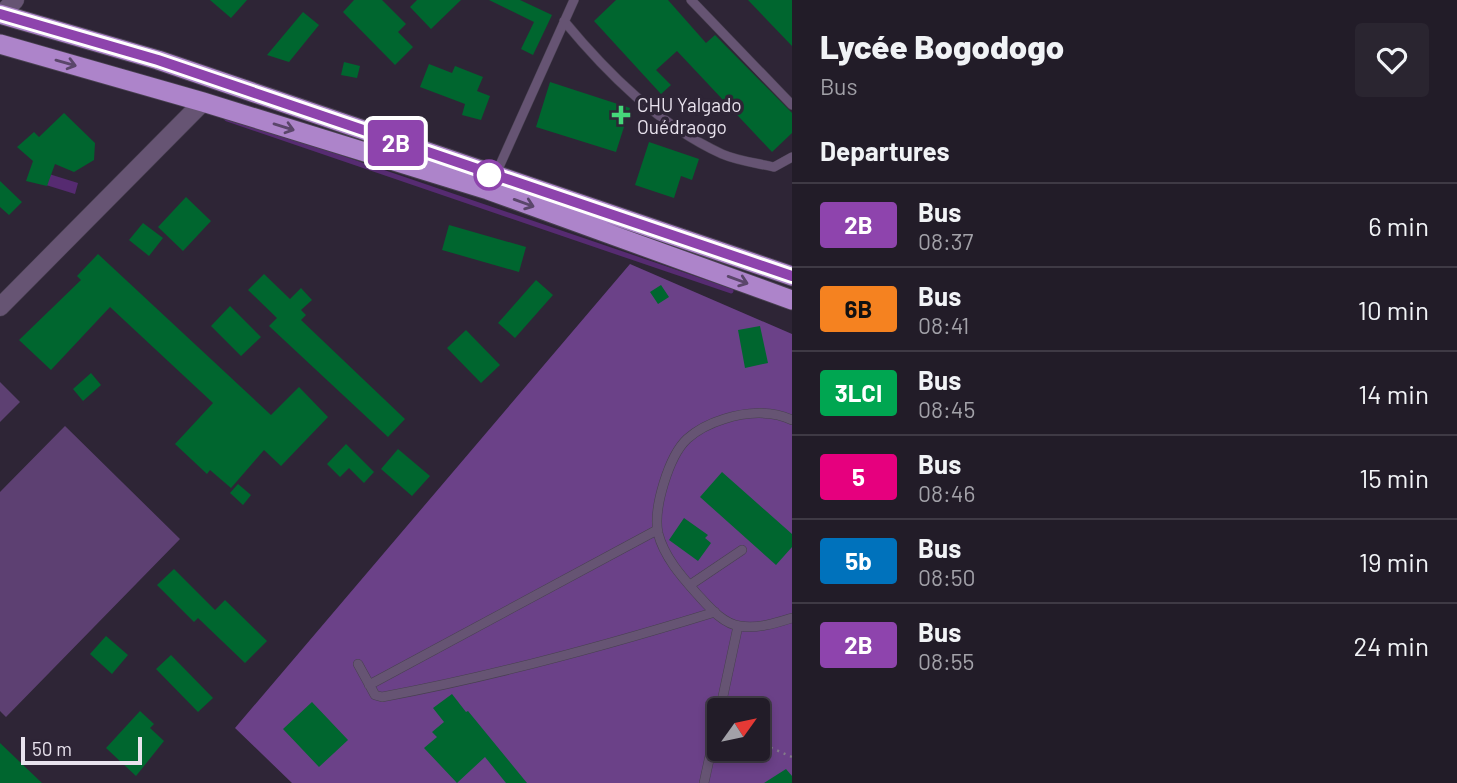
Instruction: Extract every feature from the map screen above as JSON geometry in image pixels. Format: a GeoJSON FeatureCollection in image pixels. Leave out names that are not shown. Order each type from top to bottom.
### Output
{"type":"FeatureCollection","features":[{"type":"Feature","properties":{"kind":"highway"},"geometry":{"type":"LineString","coordinates":[[6,9],[792,276]]}},
{"type":"Feature","properties":{"kind":"highway"},"geometry":{"type":"LineString","coordinates":[[0,44],[203,102],[488,190],[792,300]]}},
{"type":"Feature","properties":{"kind":"street"},"geometry":{"type":"LineString","coordinates":[[0,307],[203,102]]}},
{"type":"Feature","properties":{"kind":"lane"},"geometry":{"type":"LineString","coordinates":[[495,176],[574,0]]}},
{"type":"Feature","properties":{"kind":"lane"},"geometry":{"type":"LineString","coordinates":[[691,0],[792,105]]}},
{"type":"Feature","properties":{"kind":"lane"},"geometry":{"type":"LineString","coordinates":[[564,20],[610,75],[680,130],[724,155],[774,167],[792,157]]}},
{"type":"Feature","properties":{"kind":"lane"},"geometry":{"type":"LineString","coordinates":[[792,420],[758,413],[732,416],[708,424],[685,440],[667,470],[657,530],[667,555],[715,612],[738,626],[761,626],[792,618]]}},
{"type":"Feature","properties":{"kind":"lane"},"geometry":{"type":"LineString","coordinates":[[369,685],[657,530]]}},
{"type":"Feature","properties":{"kind":"lane"},"geometry":{"type":"LineString","coordinates":[[690,585],[742,550]]}},
{"type":"Feature","properties":{"kind":"lane"},"geometry":{"type":"LineString","coordinates":[[358,664],[375,695],[382,697],[470,681],[592,649],[715,612]]}},
{"type":"Feature","properties":{"kind":"lane"},"geometry":{"type":"LineString","coordinates":[[723,698],[738,626]]}},
{"type":"Feature","properties":{"kind":"lane"},"geometry":{"type":"LineString","coordinates":[[704,783],[709,761]]}},
{"type":"Feature","properties":{"kind":"path"},"geometry":{"type":"LineString","coordinates":[[770,747],[792,757]]}},
{"type":"Feature","properties":{"kind":"shaded area"},"geometry":{"type":"Polygon","coordinates":[[[49,174],[78,183],[75,194],[46,185],[49,174]]]}},
{"type":"Feature","properties":{"kind":"shaded area"},"geometry":{"type":"Polygon","coordinates":[[[630,264],[792,334],[792,783],[292,783],[235,728],[630,264]]]}},
{"type":"Feature","properties":{"kind":"shaded area"},"geometry":{"type":"Polygon","coordinates":[[[0,382],[20,402],[0,422],[0,382]]]}},
{"type":"Feature","properties":{"kind":"shaded area"},"geometry":{"type":"Polygon","coordinates":[[[65,426],[180,539],[6,717],[0,711],[0,492],[65,426]]]}},
{"type":"Feature","properties":{"kind":"building"},"geometry":{"type":"Polygon","coordinates":[[[210,0],[247,0],[231,18],[210,0]]]}},
{"type":"Feature","properties":{"kind":"building"},"geometry":{"type":"Polygon","coordinates":[[[354,0],[382,0],[406,24],[398,32],[413,47],[395,65],[343,12],[354,0]]]}},
{"type":"Feature","properties":{"kind":"building"},"geometry":{"type":"Polygon","coordinates":[[[417,0],[461,0],[431,29],[410,7],[417,0]]]}},
{"type":"Feature","properties":{"kind":"building"},"geometry":{"type":"Polygon","coordinates":[[[489,0],[520,0],[552,15],[533,55],[521,49],[534,22],[489,0]]]}},
{"type":"Feature","properties":{"kind":"building"},"geometry":{"type":"Polygon","coordinates":[[[616,0],[668,0],[706,43],[715,35],[792,113],[792,133],[772,152],[677,51],[656,70],[671,85],[661,94],[594,21],[616,0]]]}},
{"type":"Feature","properties":{"kind":"building"},"geometry":{"type":"Polygon","coordinates":[[[748,0],[792,0],[792,46],[748,0]]]}},
{"type":"Feature","properties":{"kind":"building"},"geometry":{"type":"Polygon","coordinates":[[[303,12],[319,25],[289,62],[267,55],[303,12]]]}},
{"type":"Feature","properties":{"kind":"building"},"geometry":{"type":"Polygon","coordinates":[[[344,62],[360,66],[357,78],[341,75],[344,62]]]}},
{"type":"Feature","properties":{"kind":"building"},"geometry":{"type":"Polygon","coordinates":[[[429,64],[452,73],[455,66],[483,77],[477,91],[490,96],[481,120],[462,115],[465,104],[420,87],[429,64]]]}},
{"type":"Feature","properties":{"kind":"building"},"geometry":{"type":"Polygon","coordinates":[[[550,82],[630,108],[616,152],[536,127],[550,82]]]}},
{"type":"Feature","properties":{"kind":"building"},"geometry":{"type":"Polygon","coordinates":[[[64,113],[95,143],[94,160],[74,172],[55,164],[47,186],[26,181],[33,161],[17,147],[34,132],[39,137],[64,113]]]}},
{"type":"Feature","properties":{"kind":"building"},"geometry":{"type":"Polygon","coordinates":[[[649,142],[699,159],[692,180],[681,176],[674,198],[635,185],[649,142]]]}},
{"type":"Feature","properties":{"kind":"building"},"geometry":{"type":"Polygon","coordinates":[[[0,181],[22,202],[9,215],[0,207],[0,181]]]}},
{"type":"Feature","properties":{"kind":"building"},"geometry":{"type":"Polygon","coordinates":[[[186,197],[211,221],[183,251],[158,227],[186,197]]]}},
{"type":"Feature","properties":{"kind":"building"},"geometry":{"type":"Polygon","coordinates":[[[143,223],[163,238],[149,256],[129,240],[143,223]]]}},
{"type":"Feature","properties":{"kind":"building"},"geometry":{"type":"Polygon","coordinates":[[[449,225],[526,247],[519,272],[442,250],[449,225]]]}},
{"type":"Feature","properties":{"kind":"building"},"geometry":{"type":"Polygon","coordinates":[[[98,254],[271,415],[299,387],[328,417],[281,466],[264,450],[231,488],[210,470],[207,474],[175,444],[213,403],[110,307],[51,370],[19,340],[81,280],[77,276],[98,254]]]}},
{"type":"Feature","properties":{"kind":"building"},"geometry":{"type":"Polygon","coordinates":[[[264,274],[290,299],[301,288],[312,300],[301,310],[306,315],[301,320],[405,419],[388,437],[269,326],[277,318],[248,290],[264,274]]]}},
{"type":"Feature","properties":{"kind":"building"},"geometry":{"type":"Polygon","coordinates":[[[536,280],[553,295],[515,338],[498,323],[536,280]]]}},
{"type":"Feature","properties":{"kind":"building"},"geometry":{"type":"Polygon","coordinates":[[[661,285],[669,297],[658,304],[650,292],[661,285]]]}},
{"type":"Feature","properties":{"kind":"building"},"geometry":{"type":"Polygon","coordinates":[[[230,306],[261,337],[241,356],[211,326],[230,306]]]}},
{"type":"Feature","properties":{"kind":"building"},"geometry":{"type":"Polygon","coordinates":[[[760,326],[768,363],[745,368],[738,330],[760,326]]]}},
{"type":"Feature","properties":{"kind":"building"},"geometry":{"type":"Polygon","coordinates":[[[466,330],[500,365],[481,383],[447,348],[466,330]]]}},
{"type":"Feature","properties":{"kind":"building"},"geometry":{"type":"Polygon","coordinates":[[[91,373],[101,385],[83,401],[73,389],[91,373]]]}},
{"type":"Feature","properties":{"kind":"building"},"geometry":{"type":"Polygon","coordinates":[[[346,444],[374,472],[364,483],[349,468],[340,477],[327,464],[346,444]]]}},
{"type":"Feature","properties":{"kind":"building"},"geometry":{"type":"Polygon","coordinates":[[[398,449],[430,476],[412,496],[381,469],[398,449]]]}},
{"type":"Feature","properties":{"kind":"building"},"geometry":{"type":"Polygon","coordinates":[[[722,472],[792,534],[792,547],[776,565],[700,497],[722,472]]]}},
{"type":"Feature","properties":{"kind":"building"},"geometry":{"type":"Polygon","coordinates":[[[238,484],[251,495],[243,505],[230,493],[238,484]]]}},
{"type":"Feature","properties":{"kind":"building"},"geometry":{"type":"Polygon","coordinates":[[[684,518],[708,535],[705,538],[711,543],[698,561],[669,540],[684,518]]]}},
{"type":"Feature","properties":{"kind":"building"},"geometry":{"type":"Polygon","coordinates":[[[174,569],[215,610],[225,600],[267,641],[245,663],[198,618],[194,622],[157,585],[174,569]]]}},
{"type":"Feature","properties":{"kind":"building"},"geometry":{"type":"Polygon","coordinates":[[[106,636],[128,655],[112,674],[90,654],[106,636]]]}},
{"type":"Feature","properties":{"kind":"building"},"geometry":{"type":"Polygon","coordinates":[[[171,655],[213,698],[198,712],[156,669],[171,655]]]}},
{"type":"Feature","properties":{"kind":"building"},"geometry":{"type":"Polygon","coordinates":[[[452,694],[527,783],[506,783],[485,757],[457,783],[424,748],[437,737],[432,732],[444,722],[433,708],[452,694]]]}},
{"type":"Feature","properties":{"kind":"building"},"geometry":{"type":"Polygon","coordinates":[[[312,702],[348,740],[319,767],[283,729],[312,702]]]}},
{"type":"Feature","properties":{"kind":"building"},"geometry":{"type":"Polygon","coordinates":[[[140,711],[154,724],[150,728],[164,741],[136,776],[106,748],[140,711]]]}},
{"type":"Feature","properties":{"kind":"building"},"geometry":{"type":"Polygon","coordinates":[[[0,743],[42,783],[0,783],[0,743]]]}},
{"type":"Feature","properties":{"kind":"building"},"geometry":{"type":"Polygon","coordinates":[[[786,769],[792,776],[792,783],[764,783],[786,769]]]}},
{"type":"Feature","properties":{"kind":"waterway"},"geometry":{"type":"LineString","coordinates":[[227,119],[731,291]]}},
{"type":"Feature","properties":{"kind":"bus line","name":"2B"},"geometry":{"type":"LineString","coordinates":[[0,14],[158,60],[468,168],[652,227],[792,276]]}},
{"type":"Feature","properties":{"kind":"place","name":"CHU Yalgado Ouédraogo"},"geometry":{"type":"Point","coordinates":[621,115]}}]}
